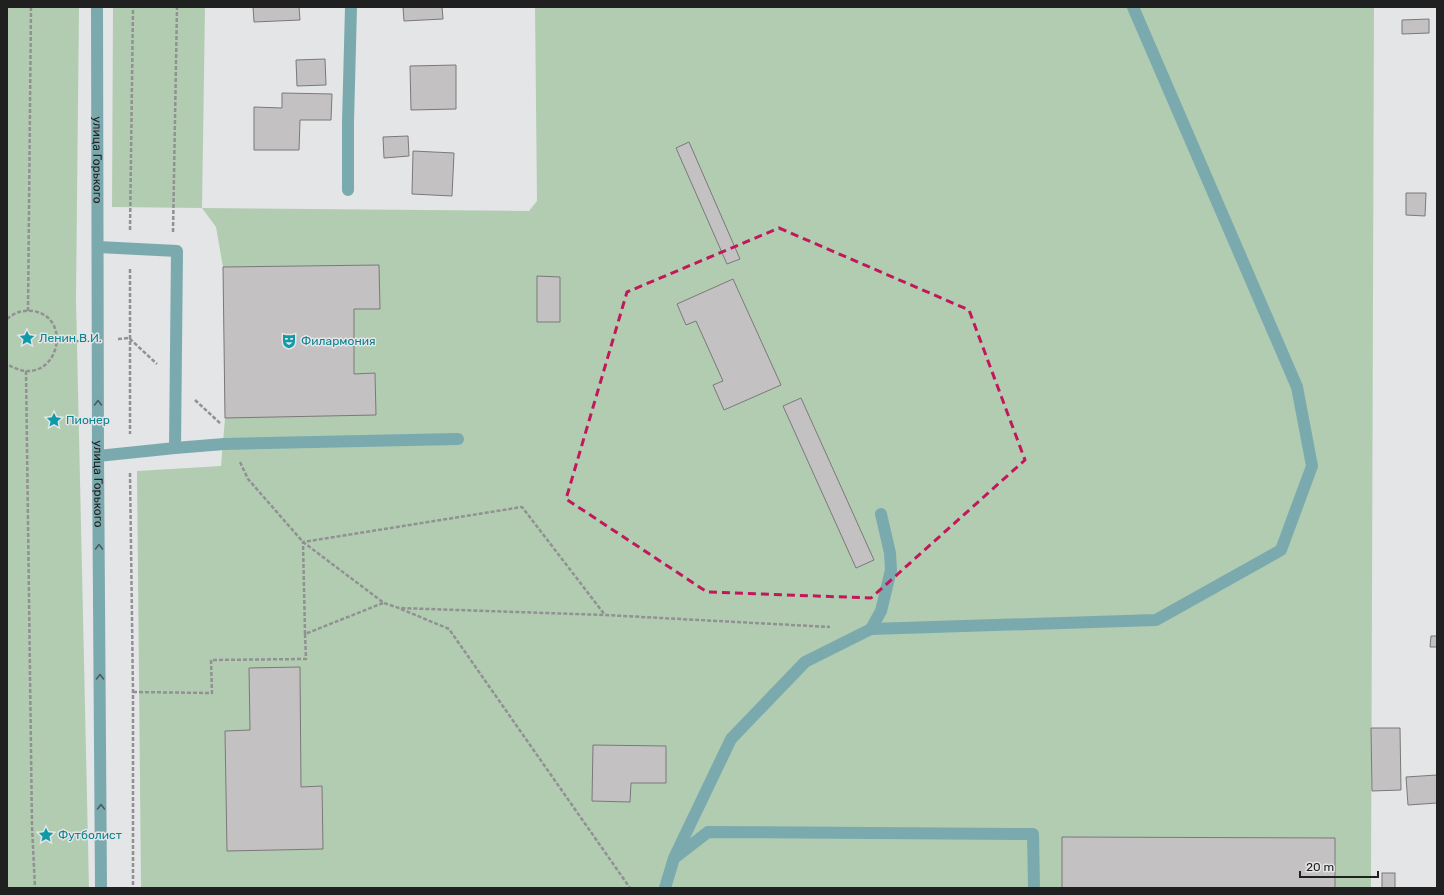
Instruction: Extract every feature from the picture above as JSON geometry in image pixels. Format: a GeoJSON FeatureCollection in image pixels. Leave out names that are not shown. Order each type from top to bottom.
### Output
{"type":"FeatureCollection","features":[{"type":"Feature","properties":{"kind":"street","name":"улица Горького"},"geometry":{"type":"LineString","coordinates":[[97,7],[101,888]]}},
{"type":"Feature","properties":{"kind":"street"},"geometry":{"type":"LineString","coordinates":[[348,190],[351,7]]}},
{"type":"Feature","properties":{"kind":"street"},"geometry":{"type":"LineString","coordinates":[[664,888],[674,858],[731,739],[805,662],[871,628],[1156,620],[1281,550],[1312,466],[1297,387],[1133,7]]}},
{"type":"Feature","properties":{"kind":"street"},"geometry":{"type":"LineString","coordinates":[[98,247],[177,251],[175,448]]}},
{"type":"Feature","properties":{"kind":"street"},"geometry":{"type":"LineString","coordinates":[[98,456],[232,444],[458,439]]}},
{"type":"Feature","properties":{"kind":"street"},"geometry":{"type":"LineString","coordinates":[[871,628],[881,611],[891,570],[890,553],[881,514]]}},
{"type":"Feature","properties":{"kind":"street"},"geometry":{"type":"LineString","coordinates":[[674,858],[708,832],[1033,834],[1034,888]]}},
{"type":"Feature","properties":{"kind":"path"},"geometry":{"type":"LineString","coordinates":[[28,311],[31,7]]}},
{"type":"Feature","properties":{"kind":"path"},"geometry":{"type":"LineString","coordinates":[[173,251],[177,7]]}},
{"type":"Feature","properties":{"kind":"path"},"geometry":{"type":"LineString","coordinates":[[7,319],[17,312],[37,312],[46,317],[52,324],[56,332],[57,342],[56,351],[47,363],[35,370],[26,371],[15,369],[7,364]]}},
{"type":"Feature","properties":{"kind":"path"},"geometry":{"type":"LineString","coordinates":[[57,342],[129,338],[225,428],[248,479],[303,542],[384,603],[449,629],[630,888]]}},
{"type":"Feature","properties":{"kind":"path"},"geometry":{"type":"LineString","coordinates":[[26,371],[32,826],[35,888]]}},
{"type":"Feature","properties":{"kind":"path"},"geometry":{"type":"LineString","coordinates":[[303,542],[522,507],[605,616]]}},
{"type":"Feature","properties":{"kind":"path"},"geometry":{"type":"LineString","coordinates":[[133,692],[212,693],[211,660],[306,659],[303,542]]}},
{"type":"Feature","properties":{"kind":"path"},"geometry":{"type":"LineString","coordinates":[[305,634],[384,603]]}},
{"type":"Feature","properties":{"kind":"path"},"geometry":{"type":"LineString","coordinates":[[399,608],[832,627]]}},
{"type":"Feature","properties":{"kind":"highlighted area"},"geometry":{"type":"Polygon","coordinates":[[[779,228],[969,310],[1025,460],[871,598],[707,592],[566,499],[627,292],[779,228]]]}},
{"type":"Feature","properties":{"kind":"green space"},"geometry":{"type":"Polygon","coordinates":[[[7,7],[79,7],[76,299],[89,888],[7,888],[7,7]]]}},
{"type":"Feature","properties":{"kind":"green space"},"geometry":{"type":"Polygon","coordinates":[[[113,7],[205,7],[202,208],[112,207],[113,7]]]}},
{"type":"Feature","properties":{"kind":"green space"},"geometry":{"type":"Polygon","coordinates":[[[535,7],[1374,7],[1371,888],[141,888],[137,471],[221,466],[225,418],[223,267],[216,227],[202,208],[529,211],[537,201],[535,7]]]}},
{"type":"Feature","properties":{"kind":"building"},"geometry":{"type":"Polygon","coordinates":[[[253,7],[299,7],[300,20],[254,22],[253,7]]]}},
{"type":"Feature","properties":{"kind":"building"},"geometry":{"type":"Polygon","coordinates":[[[403,7],[442,7],[443,19],[404,21],[403,7]]]}},
{"type":"Feature","properties":{"kind":"building"},"geometry":{"type":"Polygon","coordinates":[[[1429,19],[1429,33],[1402,34],[1402,20],[1429,19]]]}},
{"type":"Feature","properties":{"kind":"building"},"geometry":{"type":"Polygon","coordinates":[[[325,59],[326,85],[297,86],[296,60],[325,59]]]}},
{"type":"Feature","properties":{"kind":"building"},"geometry":{"type":"Polygon","coordinates":[[[456,65],[456,109],[411,110],[410,66],[456,65]]]}},
{"type":"Feature","properties":{"kind":"building"},"geometry":{"type":"Polygon","coordinates":[[[282,93],[332,94],[331,120],[300,120],[299,150],[254,150],[254,107],[282,108],[282,93]]]}},
{"type":"Feature","properties":{"kind":"building"},"geometry":{"type":"Polygon","coordinates":[[[408,136],[409,156],[384,158],[383,137],[408,136]]]}},
{"type":"Feature","properties":{"kind":"building"},"geometry":{"type":"Polygon","coordinates":[[[689,142],[740,259],[727,264],[676,148],[689,142]]]}},
{"type":"Feature","properties":{"kind":"building"},"geometry":{"type":"Polygon","coordinates":[[[413,151],[454,153],[452,196],[412,194],[413,151]]]}},
{"type":"Feature","properties":{"kind":"building"},"geometry":{"type":"Polygon","coordinates":[[[1406,193],[1426,193],[1425,216],[1406,215],[1406,193]]]}},
{"type":"Feature","properties":{"kind":"building","name":"Филармония"},"geometry":{"type":"Polygon","coordinates":[[[379,265],[380,309],[354,309],[354,374],[375,373],[376,415],[225,418],[223,267],[379,265]]]}},
{"type":"Feature","properties":{"kind":"building"},"geometry":{"type":"Polygon","coordinates":[[[537,276],[560,277],[560,322],[537,322],[537,276]]]}},
{"type":"Feature","properties":{"kind":"building"},"geometry":{"type":"Polygon","coordinates":[[[733,279],[781,385],[724,410],[713,385],[723,381],[696,321],[686,325],[677,304],[733,279]]]}},
{"type":"Feature","properties":{"kind":"building"},"geometry":{"type":"Polygon","coordinates":[[[801,398],[874,560],[856,568],[783,406],[801,398]]]}},
{"type":"Feature","properties":{"kind":"building"},"geometry":{"type":"Polygon","coordinates":[[[1431,636],[1437,636],[1437,647],[1430,647],[1431,636]]]}},
{"type":"Feature","properties":{"kind":"building"},"geometry":{"type":"Polygon","coordinates":[[[300,667],[301,787],[322,786],[323,849],[227,851],[225,731],[250,730],[249,668],[300,667]]]}},
{"type":"Feature","properties":{"kind":"building"},"geometry":{"type":"Polygon","coordinates":[[[1371,728],[1400,728],[1401,790],[1372,791],[1371,728]]]}},
{"type":"Feature","properties":{"kind":"building"},"geometry":{"type":"Polygon","coordinates":[[[593,745],[666,746],[666,783],[631,783],[630,802],[592,801],[593,745]]]}},
{"type":"Feature","properties":{"kind":"building"},"geometry":{"type":"Polygon","coordinates":[[[1437,775],[1437,803],[1408,805],[1406,777],[1437,775]]]}},
{"type":"Feature","properties":{"kind":"building"},"geometry":{"type":"Polygon","coordinates":[[[1062,837],[1335,838],[1335,888],[1062,888],[1062,837]]]}},
{"type":"Feature","properties":{"kind":"building"},"geometry":{"type":"Polygon","coordinates":[[[1382,873],[1395,873],[1395,888],[1382,888],[1382,873]]]}},
{"type":"Feature","properties":{"kind":"place","name":"Ленин В.И."},"geometry":{"type":"Point","coordinates":[27,338]}},
{"type":"Feature","properties":{"kind":"place","name":"Филармония"},"geometry":{"type":"Point","coordinates":[289,341]}},
{"type":"Feature","properties":{"kind":"place","name":"Пионер"},"geometry":{"type":"Point","coordinates":[54,420]}},
{"type":"Feature","properties":{"kind":"place","name":"Футболист"},"geometry":{"type":"Point","coordinates":[46,835]}}]}
